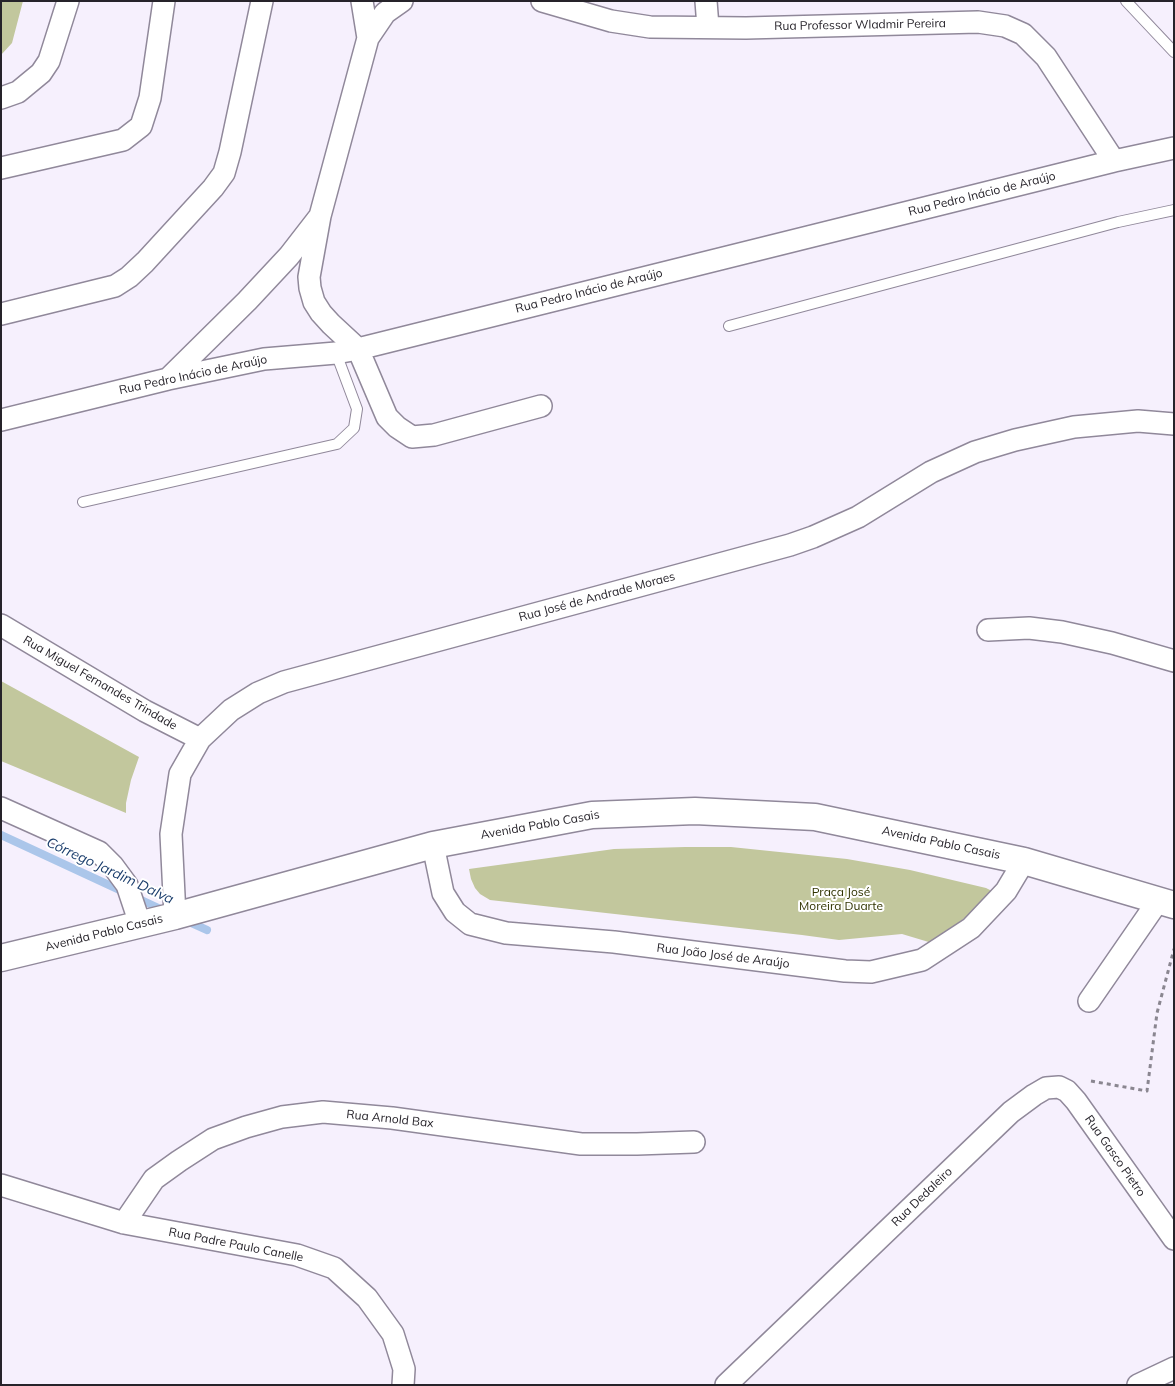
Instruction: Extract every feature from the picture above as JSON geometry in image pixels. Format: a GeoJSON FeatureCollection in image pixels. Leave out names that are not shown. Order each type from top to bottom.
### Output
{"type":"FeatureCollection","features":[{"type":"Feature","properties":{"kind":"street"},"geometry":{"type":"LineString","coordinates":[[1,98],[18,92],[41,73],[49,61],[68,1]]}},
{"type":"Feature","properties":{"kind":"street"},"geometry":{"type":"LineString","coordinates":[[1,168],[123,140],[141,126],[150,98],[164,1]]}},
{"type":"Feature","properties":{"kind":"street"},"geometry":{"type":"LineString","coordinates":[[1,314],[115,286],[129,277],[145,262],[213,188],[224,173],[230,152],[262,1]]}},
{"type":"Feature","properties":{"kind":"street"},"geometry":{"type":"LineString","coordinates":[[362,1],[368,38]]}},
{"type":"Feature","properties":{"kind":"street"},"geometry":{"type":"LineString","coordinates":[[402,1],[385,13],[368,38],[320,216],[309,277],[314,302],[331,324],[358,349],[387,417],[397,427],[412,437],[434,434],[541,406]]}},
{"type":"Feature","properties":{"kind":"street","name":"Rua Professor Wladmir Pereira"},"geometry":{"type":"LineString","coordinates":[[542,1],[611,21],[650,27],[746,28],[978,22],[1004,26],[1022,34],[1046,57],[1114,161]]}},
{"type":"Feature","properties":{"kind":"street"},"geometry":{"type":"LineString","coordinates":[[706,1],[708,27]]}},
{"type":"Feature","properties":{"kind":"street","name":"Rua Pedro Inácio de Araújo"},"geometry":{"type":"LineString","coordinates":[[1,420],[168,379],[264,359],[336,354],[358,349],[1114,161],[1174,148]]}},
{"type":"Feature","properties":{"kind":"street"},"geometry":{"type":"LineString","coordinates":[[168,379],[248,301],[289,256],[320,216]]}},
{"type":"Feature","properties":{"kind":"street","name":"Rua José de Andrade Moraes"},"geometry":{"type":"LineString","coordinates":[[175,916],[171,834],[180,774],[200,739],[231,710],[258,693],[284,682],[790,545],[858,517],[931,472],[975,452],[1015,440],[1074,427],[1138,422],[1174,424]]}},
{"type":"Feature","properties":{"kind":"street","name":"Rua Miguel Fernandes Trindade"},"geometry":{"type":"LineString","coordinates":[[1,626],[145,711],[200,739]]}},
{"type":"Feature","properties":{"kind":"street"},"geometry":{"type":"LineString","coordinates":[[988,630],[1029,628],[1062,632],[1112,643],[1174,661]]}},
{"type":"Feature","properties":{"kind":"street"},"geometry":{"type":"LineString","coordinates":[[1,808],[99,852],[113,866],[126,885],[140,924]]}},
{"type":"Feature","properties":{"kind":"street","name":"Avenida Pablo Casais"},"geometry":{"type":"LineString","coordinates":[[1,958],[175,916],[433,845],[592,815],[695,811],[815,817],[1024,860],[1166,903]]}},
{"type":"Feature","properties":{"kind":"street","name":"Rua João José de Araújo"},"geometry":{"type":"LineString","coordinates":[[433,845],[443,893],[455,912],[470,924],[506,933],[614,942],[871,972],[922,960],[971,928],[1006,891],[1024,860]]}},
{"type":"Feature","properties":{"kind":"street"},"geometry":{"type":"LineString","coordinates":[[1089,1001],[1166,903]]}},
{"type":"Feature","properties":{"kind":"street","name":"Rua Gasco Pietro"},"geometry":{"type":"LineString","coordinates":[[1046,1088],[1059,1087],[1067,1091],[1076,1101],[1174,1239]]}},
{"type":"Feature","properties":{"kind":"street","name":"Rua Dedaleiro"},"geometry":{"type":"LineString","coordinates":[[726,1385],[1011,1112],[1046,1088]]}},
{"type":"Feature","properties":{"kind":"street","name":"Rua Arnold Bax"},"geometry":{"type":"LineString","coordinates":[[124,1223],[154,1179],[178,1161],[213,1139],[246,1126],[282,1117],[323,1112],[392,1118],[580,1144],[694,1142]]}},
{"type":"Feature","properties":{"kind":"street","name":"Rua Padre Paulo Canelle"},"geometry":{"type":"LineString","coordinates":[[1,1186],[124,1223],[296,1255],[334,1268],[367,1298],[393,1334],[404,1369],[403,1385]]}},
{"type":"Feature","properties":{"kind":"street"},"geometry":{"type":"LineString","coordinates":[[1138,1385],[1174,1368]]}},
{"type":"Feature","properties":{"kind":"lane"},"geometry":{"type":"LineString","coordinates":[[1126,1],[1174,52]]}},
{"type":"Feature","properties":{"kind":"lane"},"geometry":{"type":"LineString","coordinates":[[729,326],[1118,222],[1174,210]]}},
{"type":"Feature","properties":{"kind":"lane"},"geometry":{"type":"LineString","coordinates":[[83,502],[337,444],[354,428],[357,409],[336,354]]}},
{"type":"Feature","properties":{"kind":"path"},"geometry":{"type":"LineString","coordinates":[[1085,1080],[1148,1091],[1158,1013],[1174,949]]}},
{"type":"Feature","properties":{"kind":"green space"},"geometry":{"type":"Polygon","coordinates":[[[1,1],[23,1],[12,43],[1,55],[1,1]]]}},
{"type":"Feature","properties":{"kind":"green space"},"geometry":{"type":"Polygon","coordinates":[[[1,681],[139,757],[131,780],[126,813],[1,761],[1,681]]]}},
{"type":"Feature","properties":{"kind":"green space","name":"Praça José Moreira Duarte"},"geometry":{"type":"Polygon","coordinates":[[[731,847],[847,859],[910,870],[992,891],[975,910],[932,943],[902,934],[839,940],[490,900],[480,894],[475,888],[469,869],[614,849],[731,847]]]}},
{"type":"Feature","properties":{"kind":"waterway","name":"Córrego Jardim Dalva"},"geometry":{"type":"LineString","coordinates":[[1,835],[124,892]]}},
{"type":"Feature","properties":{"kind":"waterway","name":"Córrego Jardim Dalva"},"geometry":{"type":"LineString","coordinates":[[135,897],[165,911]]}},
{"type":"Feature","properties":{"kind":"waterway","name":"Córrego Jardim Dalva"},"geometry":{"type":"LineString","coordinates":[[187,921],[207,930]]}}]}
